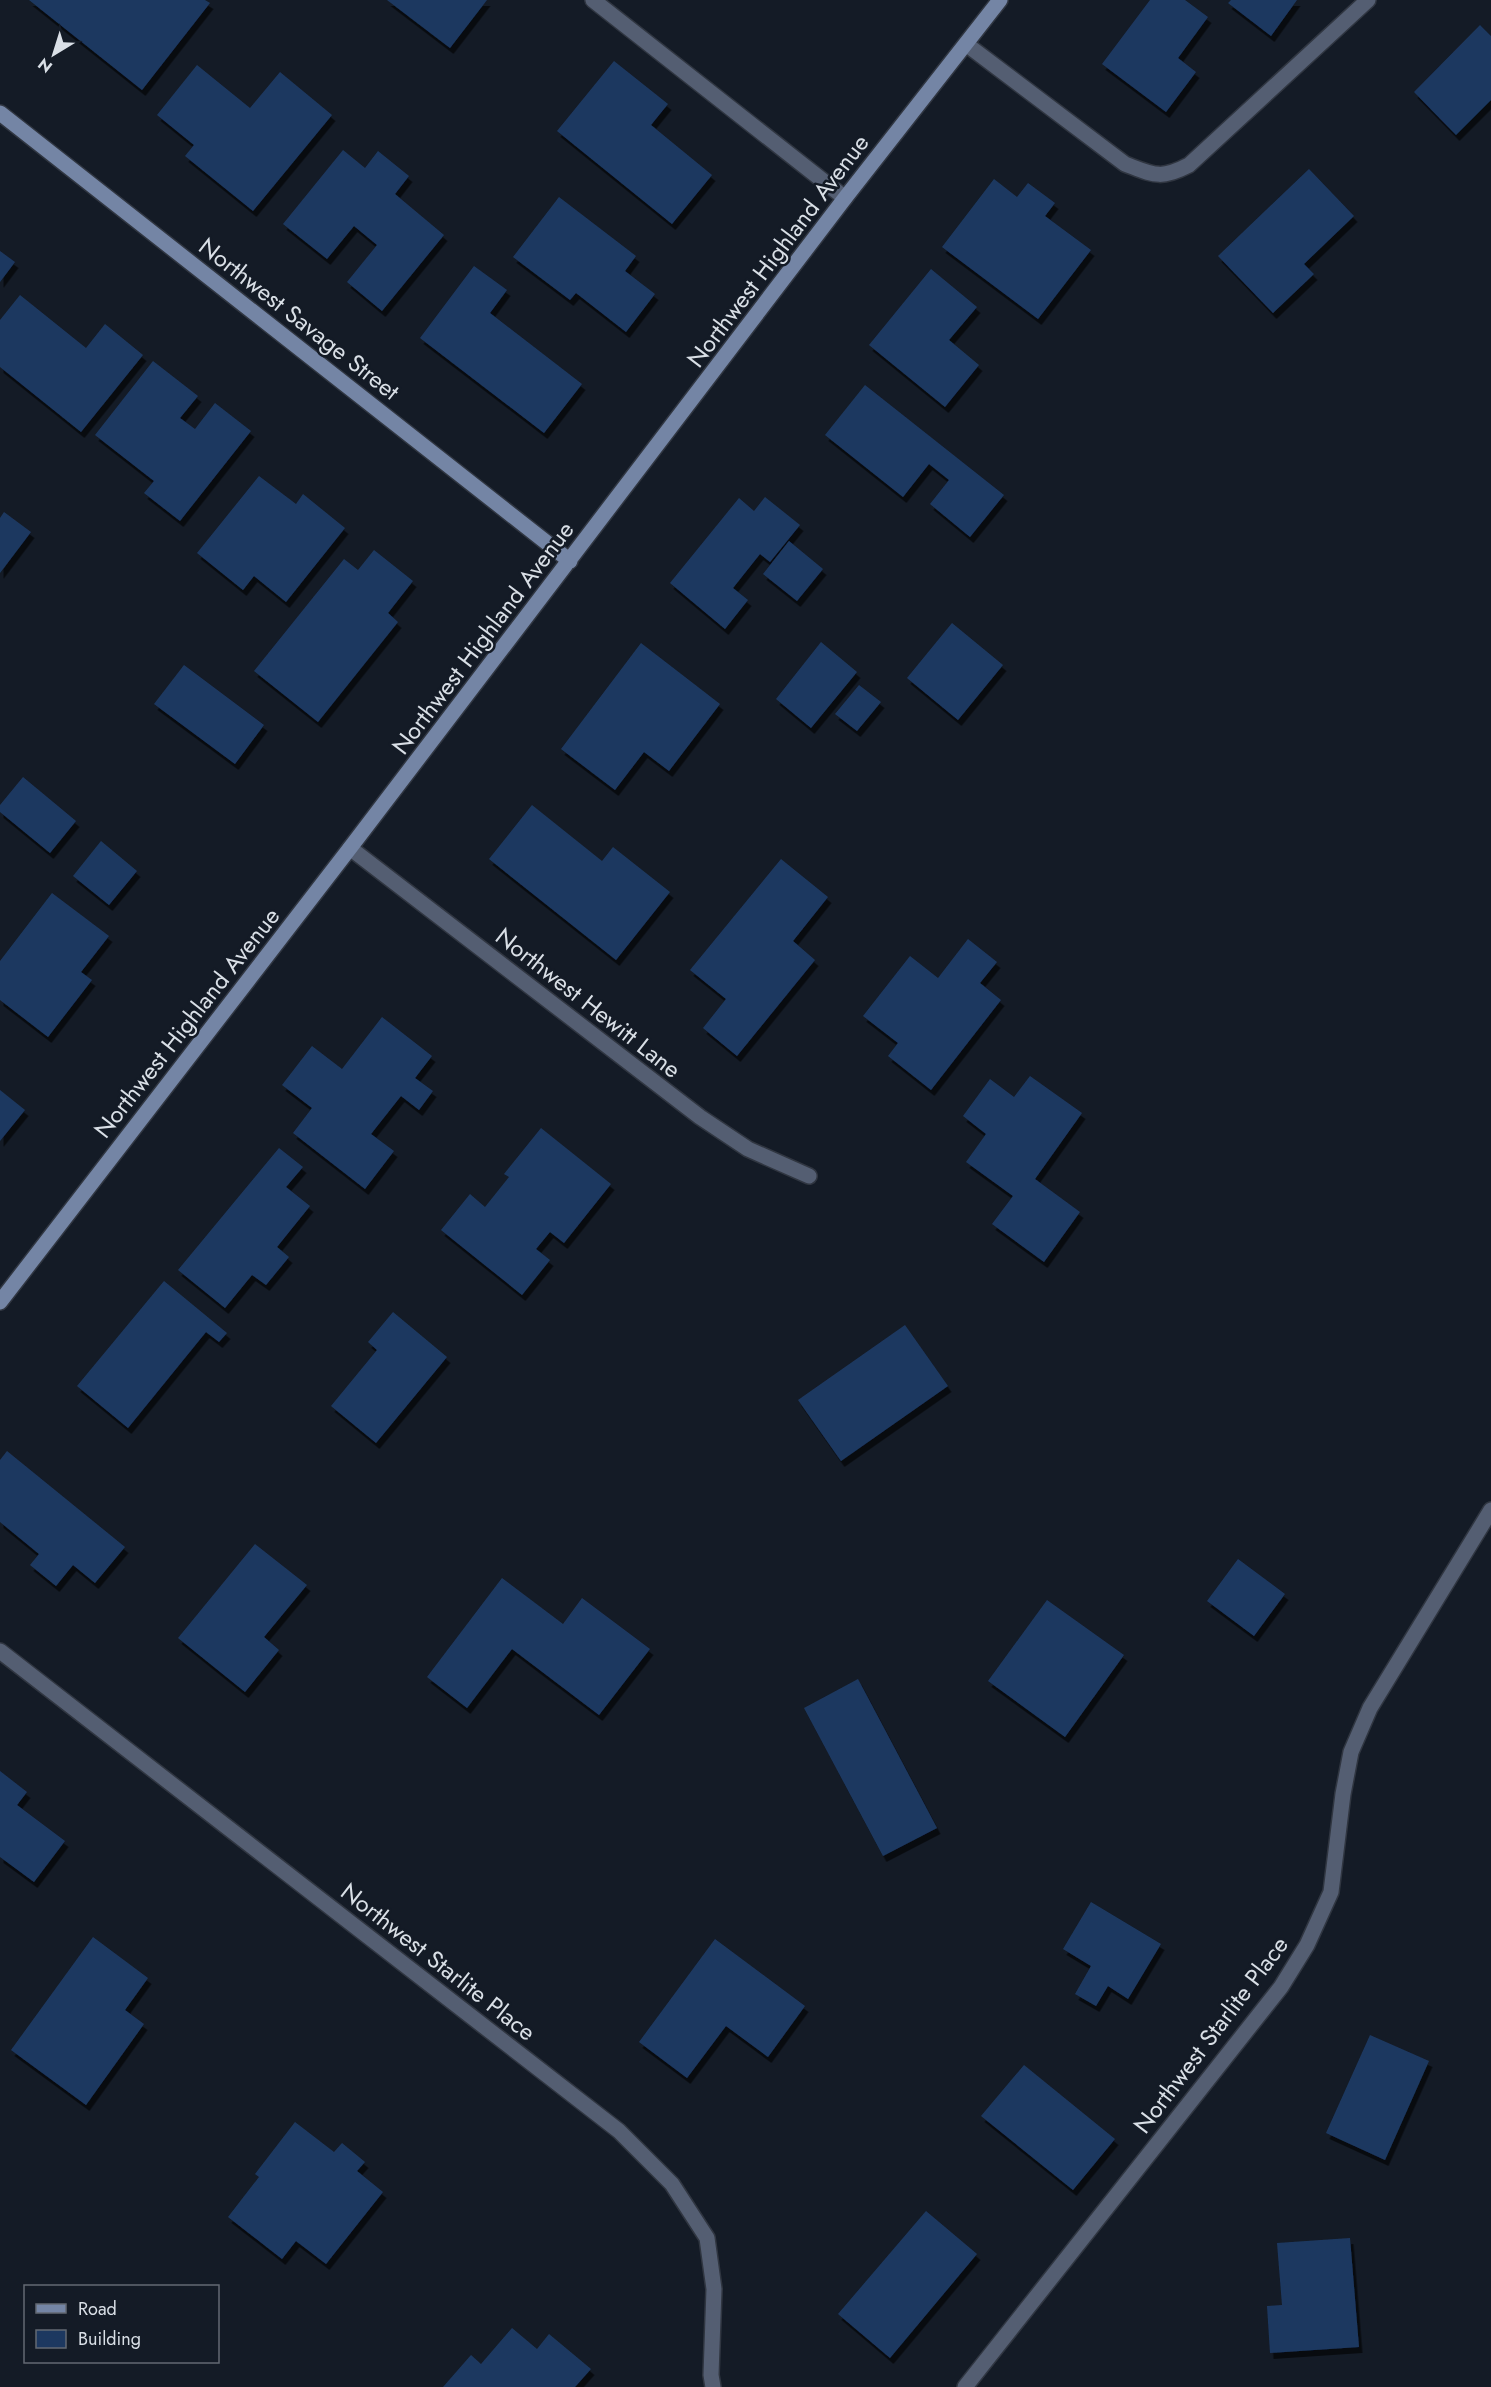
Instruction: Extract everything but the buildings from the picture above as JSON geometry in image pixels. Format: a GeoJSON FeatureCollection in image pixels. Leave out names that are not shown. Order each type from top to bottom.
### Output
{"type":"FeatureCollection","features":[{"type":"Feature","properties":{"kind":"main road","name":"Northwest Highland Avenue"},"geometry":{"type":"LineString","coordinates":[[0,1302],[570,561],[845,198],[1000,0]]}},
{"type":"Feature","properties":{"kind":"main road","name":"Northwest Savage Street"},"geometry":{"type":"LineString","coordinates":[[0,113],[570,561]]}},
{"type":"Feature","properties":{"kind":"street"},"geometry":{"type":"LineString","coordinates":[[593,0],[845,198]]}},
{"type":"Feature","properties":{"kind":"street"},"geometry":{"type":"LineString","coordinates":[[966,44],[1125,164],[1153,175],[1171,174],[1189,165],[1368,0]]}},
{"type":"Feature","properties":{"kind":"street","name":"Northwest Hewitt Lane"},"geometry":{"type":"LineString","coordinates":[[350,848],[700,1117],[748,1149],[809,1176]]}},
{"type":"Feature","properties":{"kind":"street","name":"Northwest Starlite Place"},"geometry":{"type":"LineString","coordinates":[[965,2387],[1281,1987],[1307,1945],[1331,1892],[1343,1794],[1351,1752],[1370,1708],[1491,1510]]}},
{"type":"Feature","properties":{"kind":"street","name":"Northwest Starlite Place"},"geometry":{"type":"LineString","coordinates":[[0,1651],[619,2131],[672,2184],[707,2238],[714,2289],[711,2375],[713,2387]]}}]}
